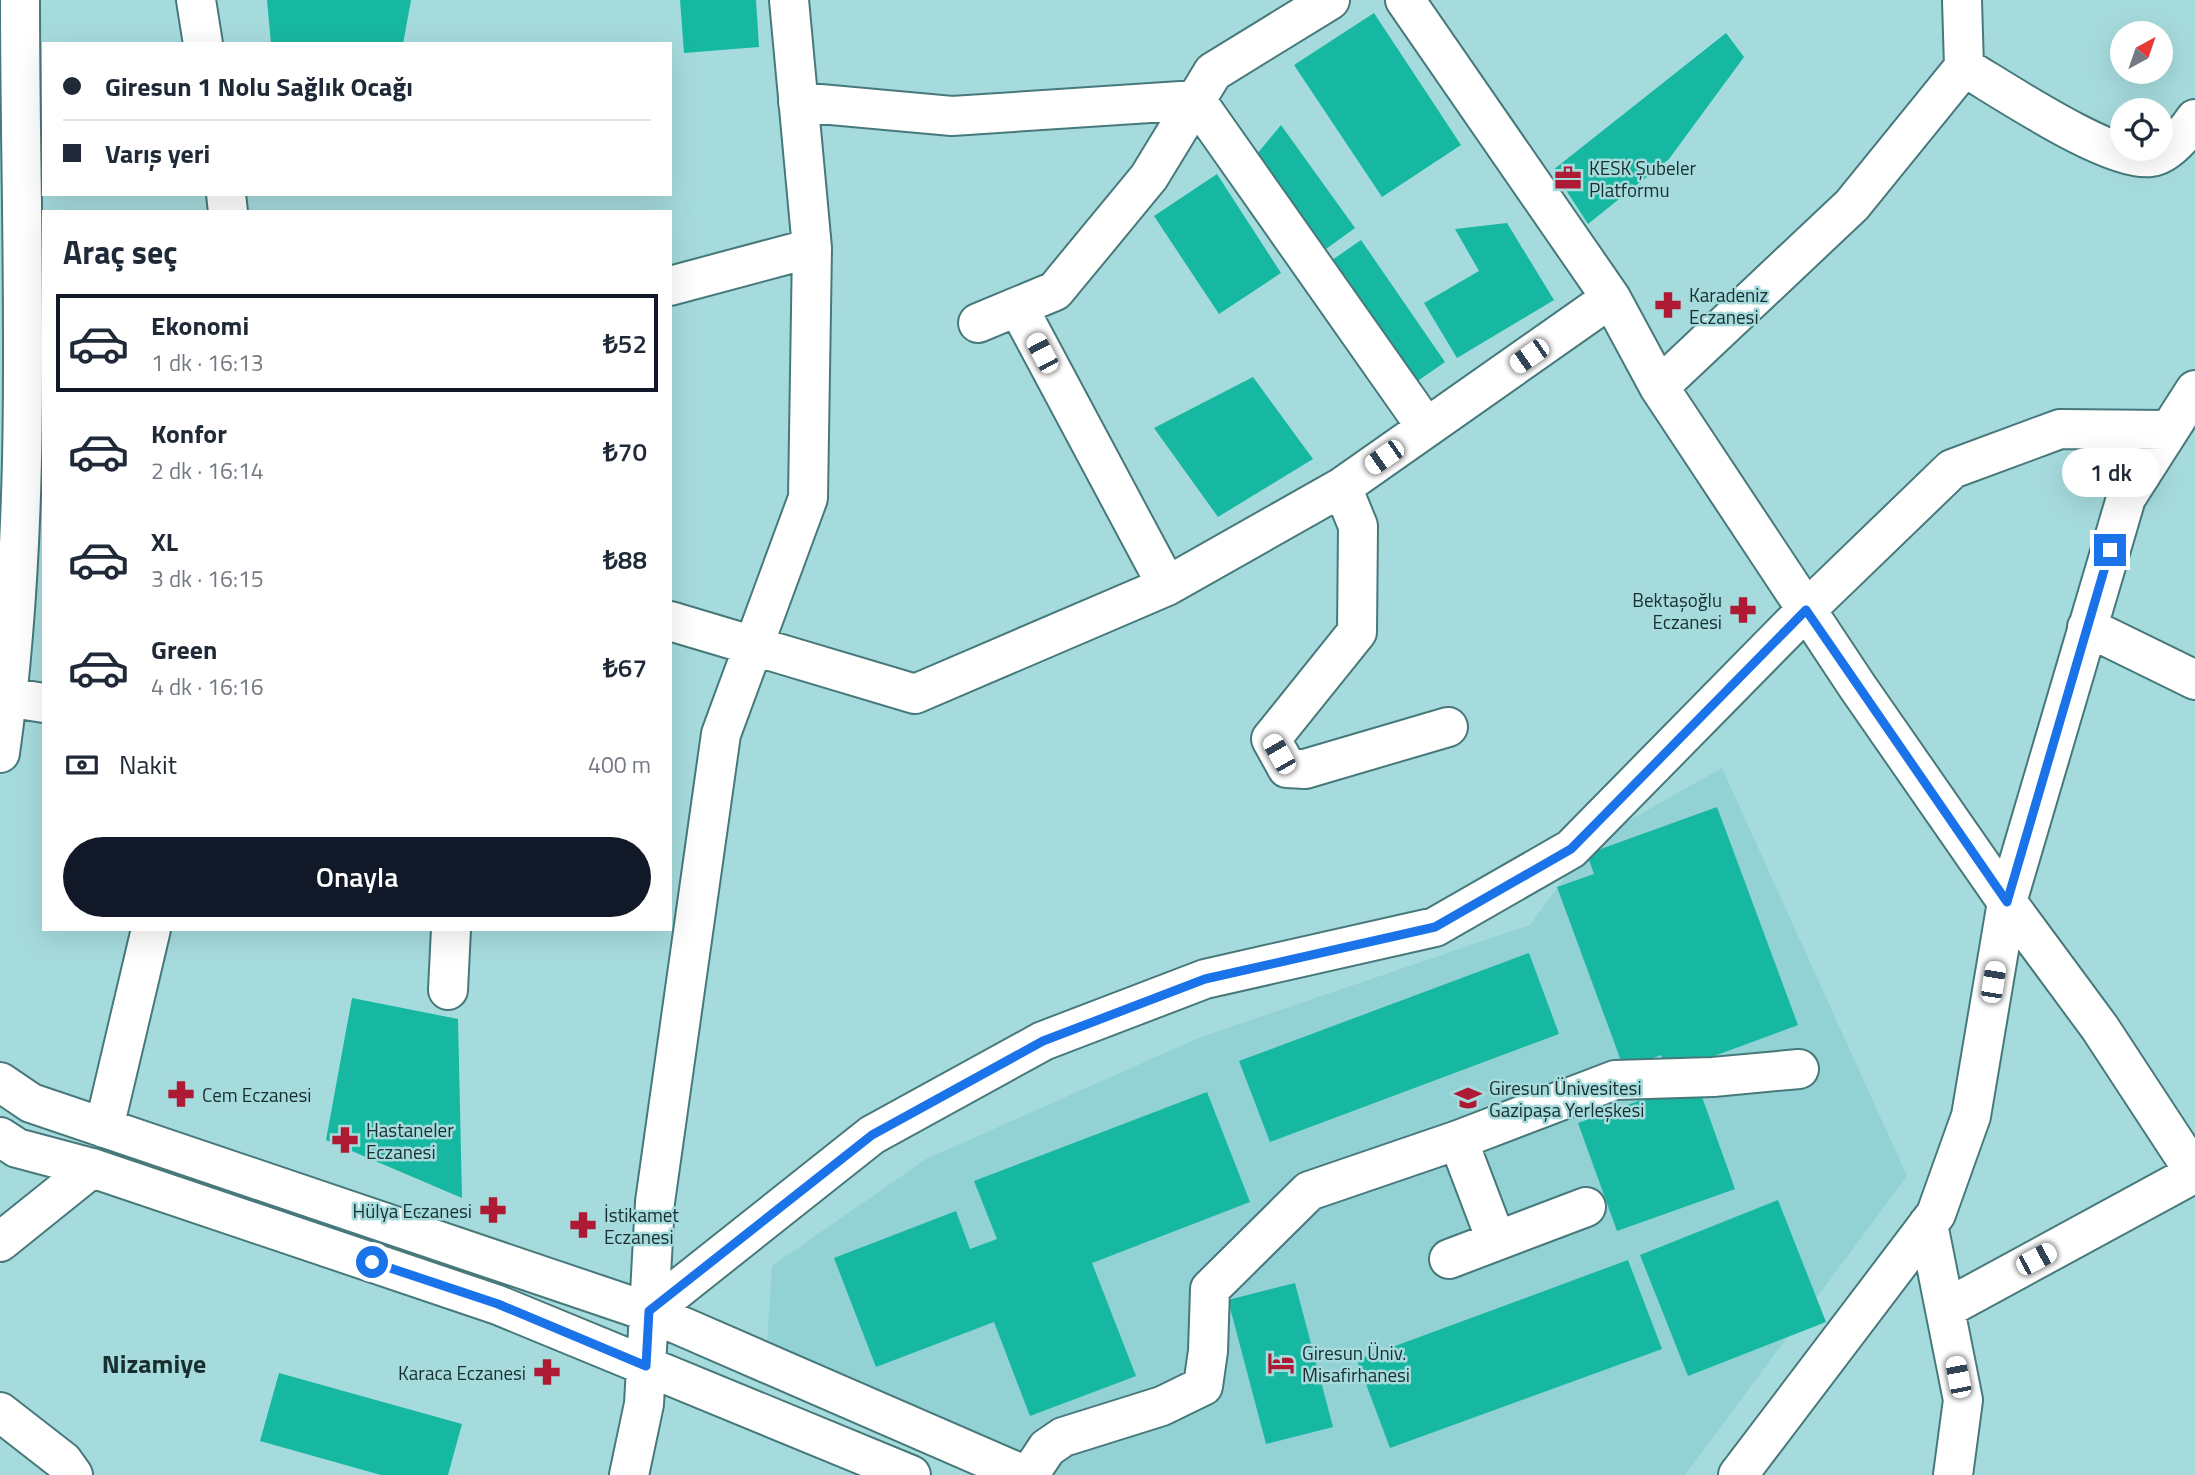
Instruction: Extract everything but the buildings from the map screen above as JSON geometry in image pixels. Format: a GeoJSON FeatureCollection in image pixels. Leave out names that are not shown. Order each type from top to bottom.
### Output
{"type":"FeatureCollection","features":[{"type":"Feature","properties":{"kind":"street"},"geometry":{"type":"LineString","coordinates":[[0,754],[17,698],[10,176],[20,0]]}},
{"type":"Feature","properties":{"kind":"street"},"geometry":{"type":"LineString","coordinates":[[196,0],[203,42]]}},
{"type":"Feature","properties":{"kind":"street"},"geometry":{"type":"LineString","coordinates":[[629,1475],[644,1404],[655,1202],[721,734],[808,498],[812,248],[789,0]]}},
{"type":"Feature","properties":{"kind":"street"},"geometry":{"type":"LineString","coordinates":[[978,323],[1055,291],[1149,177],[1213,72],[1329,0]]}},
{"type":"Feature","properties":{"kind":"street"},"geometry":{"type":"LineString","coordinates":[[1405,0],[1611,298],[1659,387],[1806,610],[2007,902],[2100,1028],[2195,1173],[1945,1309]]}},
{"type":"Feature","properties":{"kind":"street"},"geometry":{"type":"LineString","coordinates":[[1659,387],[1852,205],[1964,67],[1962,0]]}},
{"type":"Feature","properties":{"kind":"street"},"geometry":{"type":"LineString","coordinates":[[1964,67],[2099,144],[2132,157],[2154,157],[2184,134],[2195,119]]}},
{"type":"Feature","properties":{"kind":"street"},"geometry":{"type":"LineString","coordinates":[[798,102],[952,116],[1196,100]]}},
{"type":"Feature","properties":{"kind":"street"},"geometry":{"type":"LineString","coordinates":[[1196,100],[1426,428]]}},
{"type":"Feature","properties":{"kind":"street"},"geometry":{"type":"LineString","coordinates":[[672,285],[812,248]]}},
{"type":"Feature","properties":{"kind":"street"},"geometry":{"type":"LineString","coordinates":[[672,622],[915,694],[1167,586],[1342,487],[1611,298]]}},
{"type":"Feature","properties":{"kind":"street"},"geometry":{"type":"LineString","coordinates":[[1018,307],[1167,586]]}},
{"type":"Feature","properties":{"kind":"street"},"geometry":{"type":"LineString","coordinates":[[1738,1475],[1936,1214],[1971,1116],[2007,902],[2126,498],[2195,390]]}},
{"type":"Feature","properties":{"kind":"street"},"geometry":{"type":"LineString","coordinates":[[649,1311],[872,1135],[1043,1041],[1205,979],[1435,927],[1571,849],[1806,610],[1952,469],[2060,429],[2168,430]]}},
{"type":"Feature","properties":{"kind":"street"},"geometry":{"type":"LineString","coordinates":[[1342,487],[1358,526],[1357,632],[1270,739],[1287,768],[1305,769],[1448,727]]}},
{"type":"Feature","properties":{"kind":"street"},"geometry":{"type":"LineString","coordinates":[[2087,627],[2195,680]]}},
{"type":"Feature","properties":{"kind":"street"},"geometry":{"type":"LineString","coordinates":[[104,1128],[151,931]]}},
{"type":"Feature","properties":{"kind":"street"},"geometry":{"type":"LineString","coordinates":[[448,990],[451,931]]}},
{"type":"Feature","properties":{"kind":"street"},"geometry":{"type":"LineString","coordinates":[[1030,1475],[1047,1448],[1063,1437],[1162,1406],[1203,1386],[1209,1352],[1210,1289],[1309,1191],[1458,1140],[1615,1080],[1713,1077],[1799,1069]]}},
{"type":"Feature","properties":{"kind":"street"},"geometry":{"type":"LineString","coordinates":[[0,1082],[31,1103],[649,1311],[1024,1475]]}},
{"type":"Feature","properties":{"kind":"street"},"geometry":{"type":"LineString","coordinates":[[0,1137],[17,1148],[92,1168],[498,1304],[911,1475]]}},
{"type":"Feature","properties":{"kind":"street"},"geometry":{"type":"LineString","coordinates":[[1458,1140],[1496,1240]]}},
{"type":"Feature","properties":{"kind":"street"},"geometry":{"type":"LineString","coordinates":[[0,1242],[92,1168]]}},
{"type":"Feature","properties":{"kind":"street"},"geometry":{"type":"LineString","coordinates":[[1449,1259],[1586,1207]]}},
{"type":"Feature","properties":{"kind":"street"},"geometry":{"type":"LineString","coordinates":[[1928,1224],[1963,1400],[1953,1475]]}},
{"type":"Feature","properties":{"kind":"street"},"geometry":{"type":"LineString","coordinates":[[0,1412],[62,1461],[73,1475]]}},
{"type":"Feature","properties":{"kind":"shaded area","name":"Giresun Ünivesitesi Gazipaşa Yerleşkesi"},"geometry":{"type":"Polygon","coordinates":[[[1722,768],[1907,1176],[1685,1475],[1042,1475],[767,1345],[772,1266],[926,1159],[1201,1037],[1530,925],[1591,842],[1722,768]]]}},
{"type":"Feature","properties":{"kind":"place","name":"KESK Şubeler Platformu"},"geometry":{"type":"Point","coordinates":[1568,178]}},
{"type":"Feature","properties":{"kind":"place","name":"Karadeniz Eczanesi"},"geometry":{"type":"Point","coordinates":[1668,305]}},
{"type":"Feature","properties":{"kind":"place","name":"Bektaşoğlu Eczanesi"},"geometry":{"type":"Point","coordinates":[1743,610]}},
{"type":"Feature","properties":{"kind":"place","name":"Cem Eczanesi"},"geometry":{"type":"Point","coordinates":[181,1094]}},
{"type":"Feature","properties":{"kind":"place","name":"Giresun Ünivesitesi Gazipaşa Yerleşkesi"},"geometry":{"type":"Point","coordinates":[1468,1098]}},
{"type":"Feature","properties":{"kind":"place","name":"Hastaneler Eczanesi"},"geometry":{"type":"Point","coordinates":[345,1140]}},
{"type":"Feature","properties":{"kind":"place","name":"Hülya Eczanesi"},"geometry":{"type":"Point","coordinates":[493,1210]}},
{"type":"Feature","properties":{"kind":"place","name":"İstikamet Eczanesi"},"geometry":{"type":"Point","coordinates":[583,1225]}},
{"type":"Feature","properties":{"kind":"place","name":"Giresun Üniv. Misafirhanesi"},"geometry":{"type":"Point","coordinates":[1281,1363]}},
{"type":"Feature","properties":{"kind":"place","name":"Karaca Eczanesi"},"geometry":{"type":"Point","coordinates":[547,1372]}},
{"type":"Feature","properties":{"kind":"district","name":"Nizamiye"},"geometry":{"type":"Point","coordinates":[154,1363]}},
{"type":"Feature","properties":{"kind":"route"},"geometry":{"type":"LineString","coordinates":[[372,1262],[498,1304],[646,1366],[649,1311],[872,1135],[1043,1041],[1205,979],[1435,927],[1571,849],[1806,610],[2007,902],[2110,550]]}}]}
